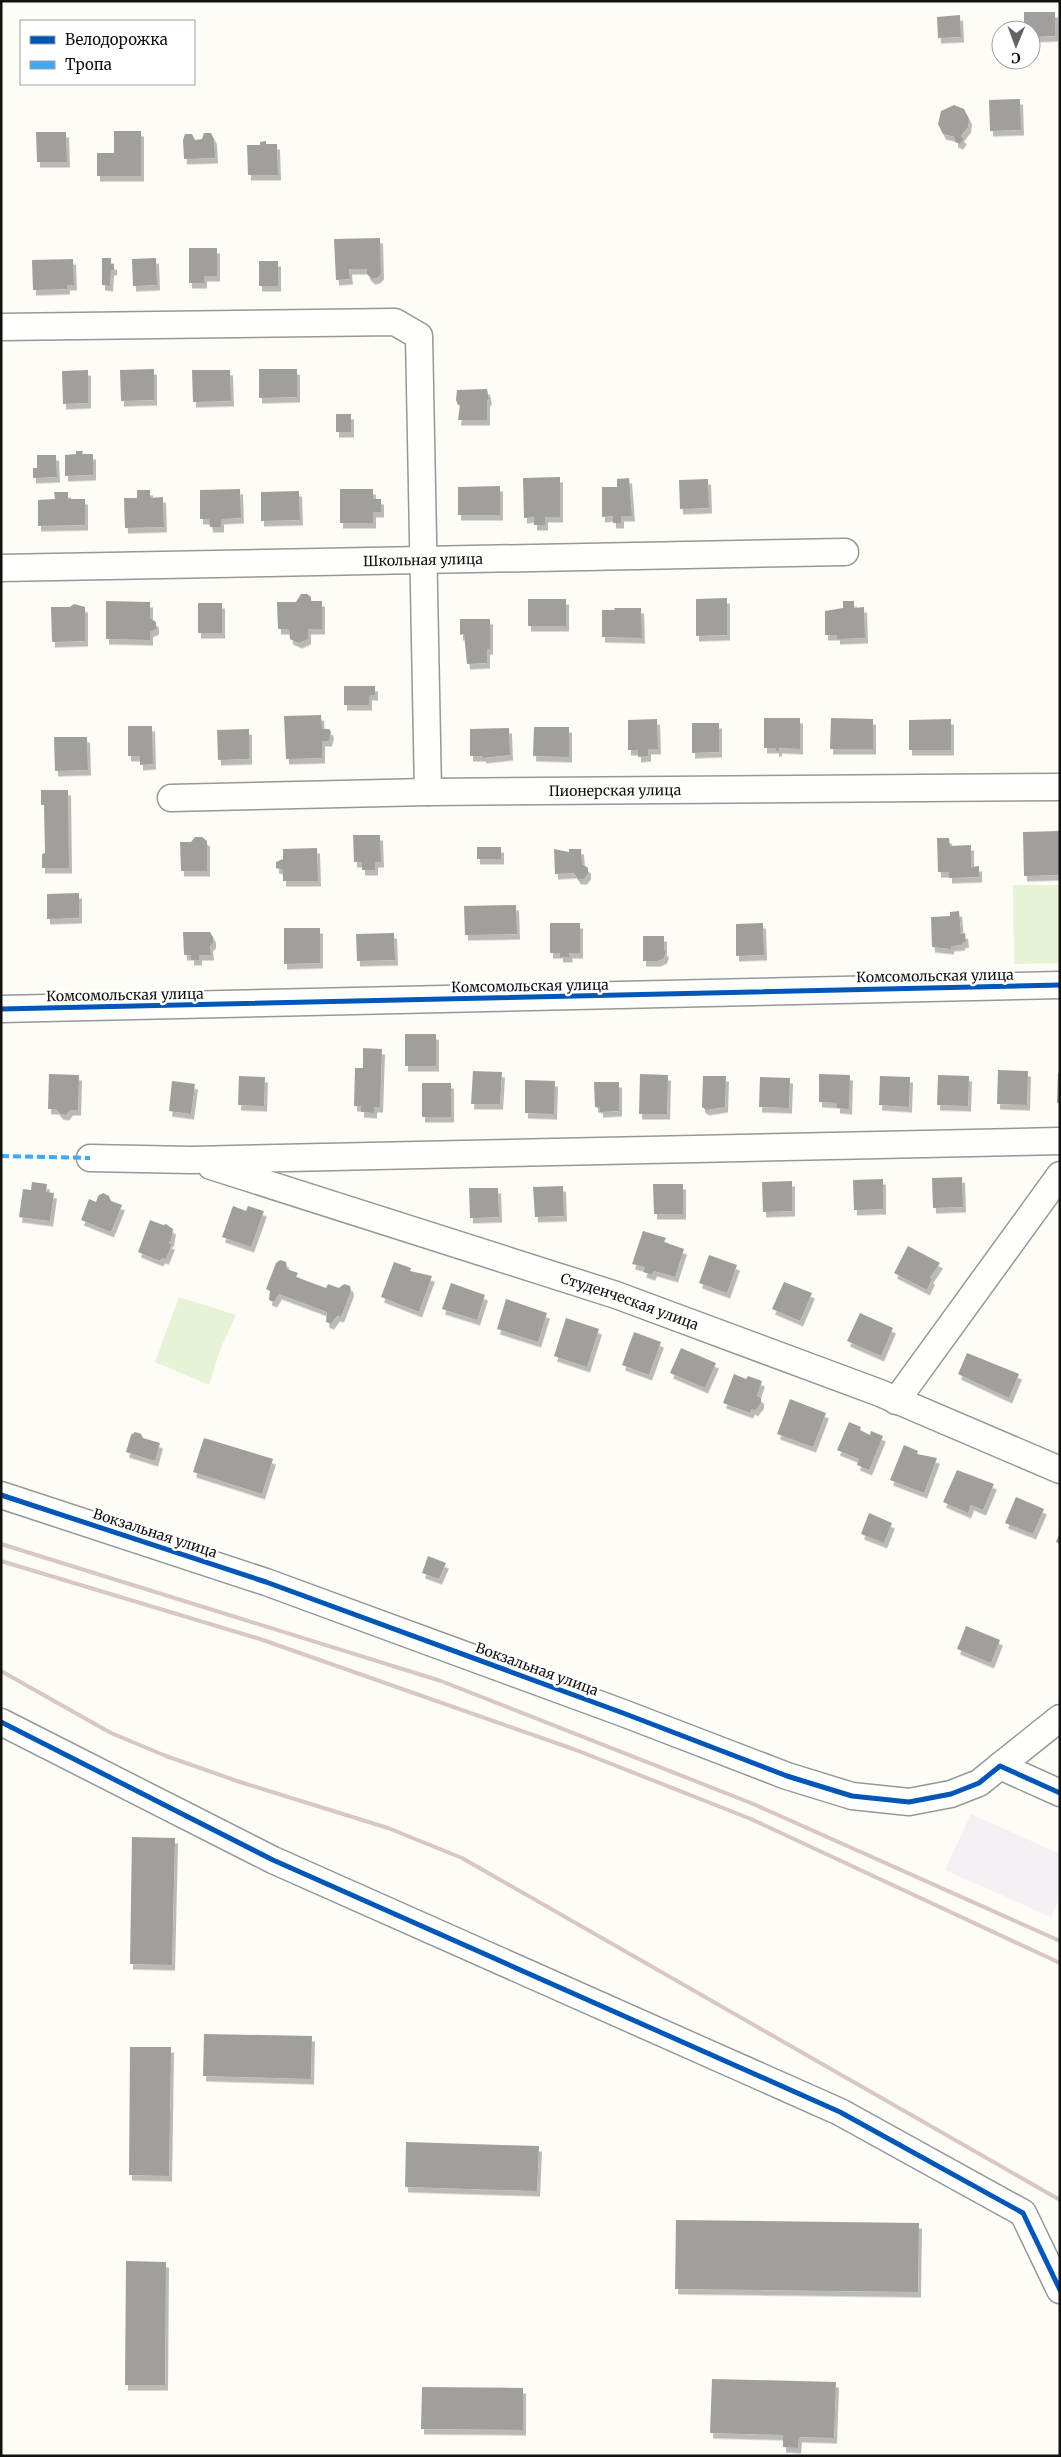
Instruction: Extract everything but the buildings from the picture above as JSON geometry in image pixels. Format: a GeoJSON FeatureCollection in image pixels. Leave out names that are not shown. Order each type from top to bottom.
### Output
{"type":"FeatureCollection","features":[{"type":"Feature","properties":{"kind":"street"},"geometry":{"type":"LineString","coordinates":[[1,327],[396,322],[419,336],[428,792]]}},
{"type":"Feature","properties":{"kind":"street","name":"Школьная улица"},"geometry":{"type":"LineString","coordinates":[[1,568],[845,552]]}},
{"type":"Feature","properties":{"kind":"street","name":"Пионерская улица"},"geometry":{"type":"LineString","coordinates":[[170,798],[428,792],[1060,787]]}},
{"type":"Feature","properties":{"kind":"street","name":"Комсомольская улица"},"geometry":{"type":"LineString","coordinates":[[1,1009],[1060,985]]}},
{"type":"Feature","properties":{"kind":"street"},"geometry":{"type":"LineString","coordinates":[[90,1158],[191,1160],[1060,1140]]}},
{"type":"Feature","properties":{"kind":"street","name":"Студенческая улица"},"geometry":{"type":"LineString","coordinates":[[191,1160],[616,1295],[896,1401],[1060,1470]]}},
{"type":"Feature","properties":{"kind":"street"},"geometry":{"type":"LineString","coordinates":[[896,1401],[1060,1175]]}},
{"type":"Feature","properties":{"kind":"street","name":"Вокзальная улица"},"geometry":{"type":"LineString","coordinates":[[1,1496],[266,1582],[623,1713],[787,1776],[852,1796],[909,1802],[951,1794],[979,1783],[1060,1718]]}},
{"type":"Feature","properties":{"kind":"street"},"geometry":{"type":"LineString","coordinates":[[1,1722],[273,1860],[840,2112],[1023,2213],[1060,2290]]}},
{"type":"Feature","properties":{"kind":"street"},"geometry":{"type":"LineString","coordinates":[[1000,1766],[1060,1793]]}},
{"type":"Feature","properties":{"kind":"shaded area"},"geometry":{"type":"Polygon","coordinates":[[[971,1814],[1060,1854],[1060,1898],[1051,1917],[945,1870],[971,1814]]]}},
{"type":"Feature","properties":{"kind":"green space"},"geometry":{"type":"Polygon","coordinates":[[[1013,885],[1060,885],[1060,963],[1014,964],[1013,885]]]}},
{"type":"Feature","properties":{"kind":"green space"},"geometry":{"type":"Polygon","coordinates":[[[179,1297],[236,1315],[220,1350],[209,1385],[155,1362],[179,1297]]]}},
{"type":"Feature","properties":{"kind":"railway"},"geometry":{"type":"LineString","coordinates":[[1,1544],[441,1681],[751,1803],[1060,1941]]}},
{"type":"Feature","properties":{"kind":"railway"},"geometry":{"type":"LineString","coordinates":[[1,1561],[260,1639],[576,1750],[751,1819],[1060,1963]]}},
{"type":"Feature","properties":{"kind":"railway"},"geometry":{"type":"LineString","coordinates":[[1,1671],[111,1733],[166,1756],[240,1782],[388,1828],[462,1858],[1060,2200]]}},
{"type":"Feature","properties":{"kind":"marked path"},"geometry":{"type":"LineString","coordinates":[[1,1156],[90,1158]]}},
{"type":"Feature","properties":{"kind":"cycle path"},"geometry":{"type":"LineString","coordinates":[[1,1009],[1060,985]]}},
{"type":"Feature","properties":{"kind":"cycle path"},"geometry":{"type":"LineString","coordinates":[[1,1495],[266,1582],[623,1713],[787,1776],[852,1796],[909,1802],[951,1794],[979,1783],[1000,1766],[1060,1793]]}},
{"type":"Feature","properties":{"kind":"cycle path"},"geometry":{"type":"LineString","coordinates":[[1,1722],[273,1860],[840,2112],[1023,2213],[1060,2290]]}}]}
